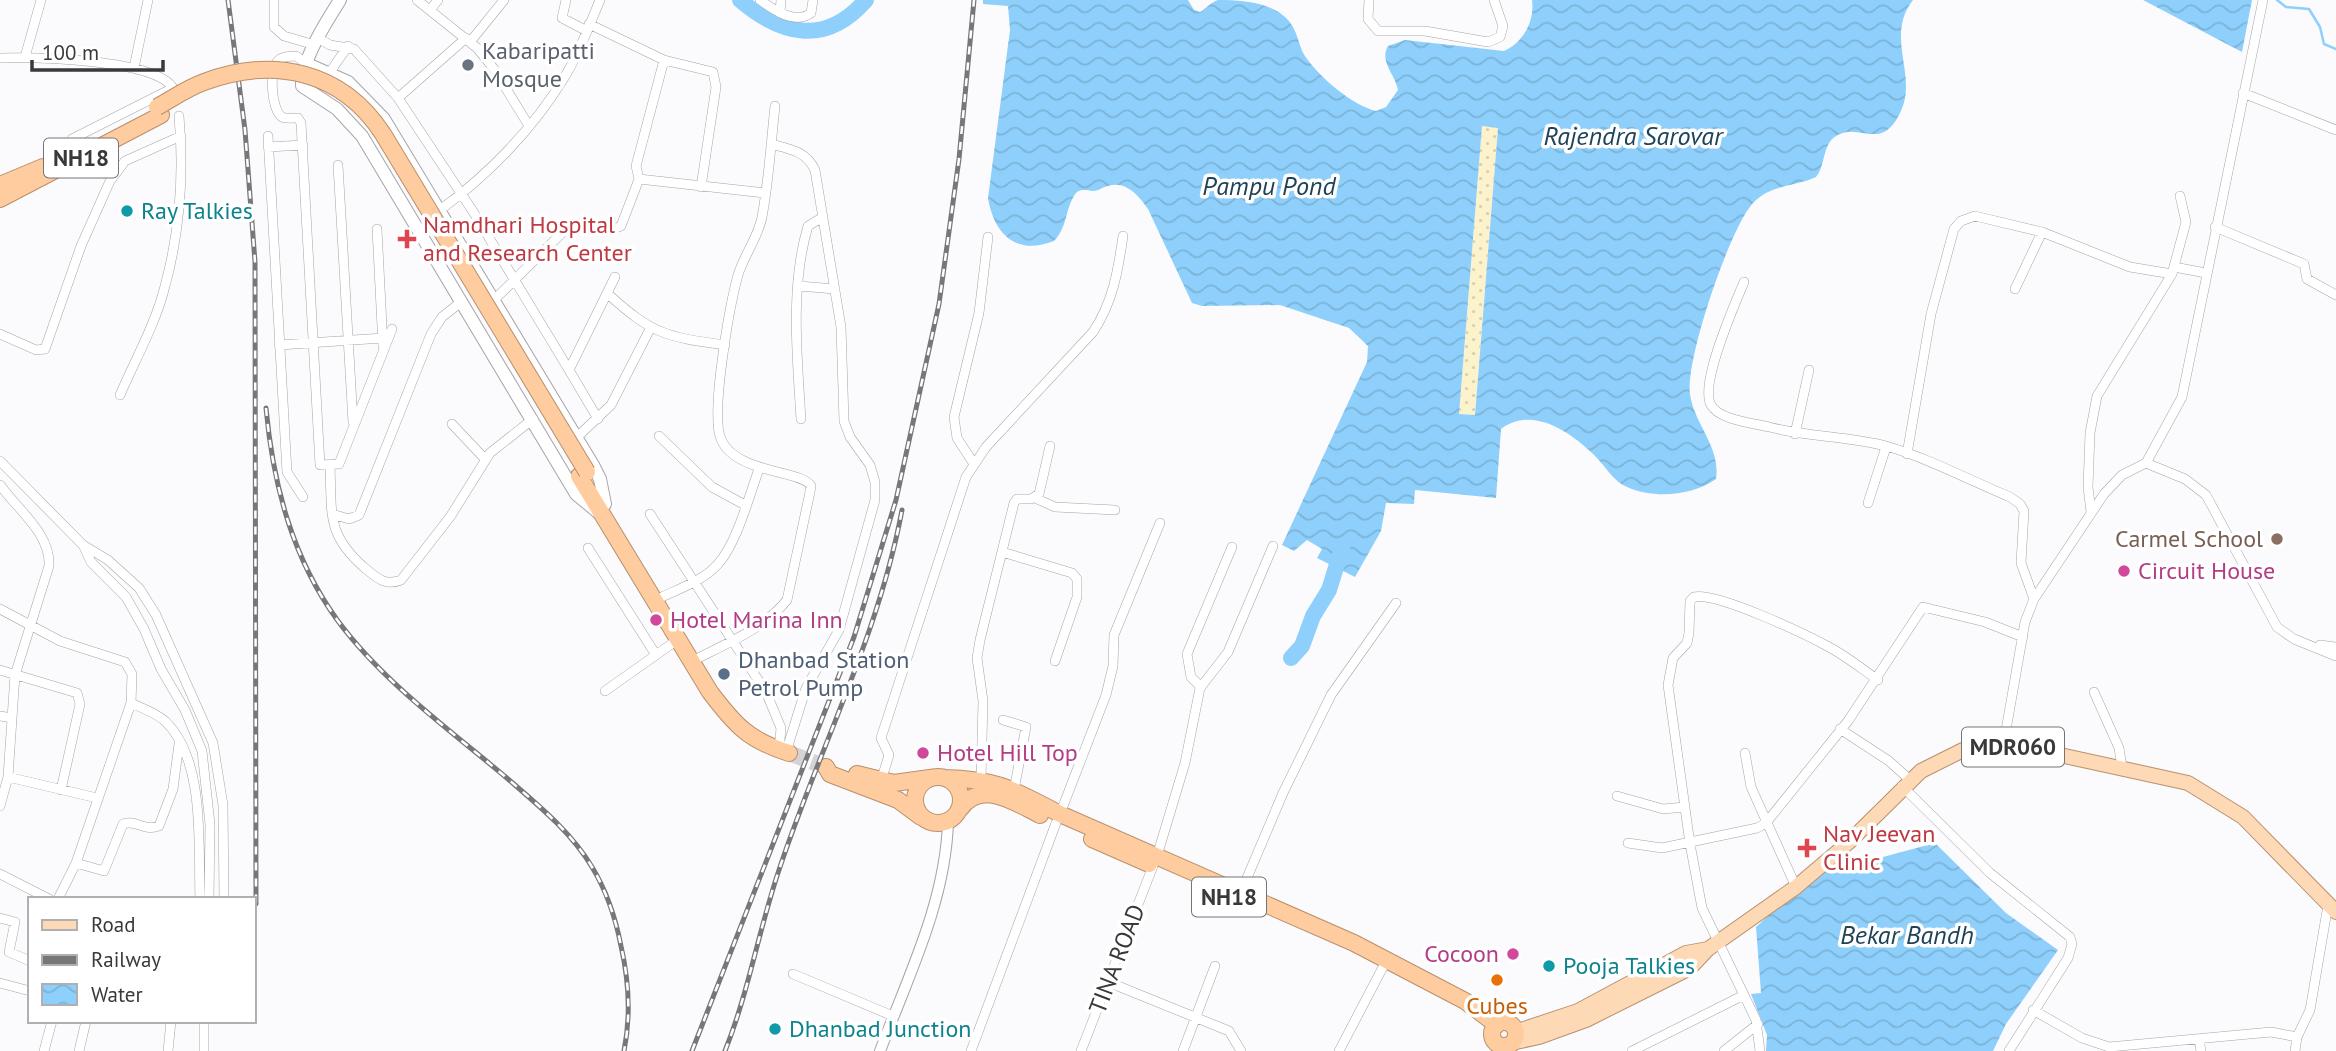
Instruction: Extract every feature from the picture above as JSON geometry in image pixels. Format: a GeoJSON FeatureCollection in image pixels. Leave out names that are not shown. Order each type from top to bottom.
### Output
{"type":"FeatureCollection","features":[{"type":"Feature","properties":{"kind":"highway","name":"NH18"},"geometry":{"type":"LineString","coordinates":[[0,199],[159,111],[207,81],[272,71],[313,76],[347,93],[366,110],[383,134],[681,638],[710,692],[735,725],[748,735],[784,752]]}},
{"type":"Feature","properties":{"kind":"highway","name":"NH18"},"geometry":{"type":"LineString","coordinates":[[0,184],[47,165],[159,111]]}},
{"type":"Feature","properties":{"kind":"highway","name":"NH18"},"geometry":{"type":"LineString","coordinates":[[607,515],[662,597],[681,638],[698,658],[748,735]]}},
{"type":"Feature","properties":{"kind":"highway","name":"NH18"},"geometry":{"type":"LineString","coordinates":[[1058,818],[1014,790],[981,779],[938,778],[894,783],[834,766],[824,766],[830,774],[904,803],[925,819],[936,823],[948,821],[972,795],[990,794],[1058,818],[1383,967],[1469,1014],[1503,1042]]}},
{"type":"Feature","properties":{"kind":"highway"},"geometry":{"type":"LineString","coordinates":[[925,819],[918,811],[916,793],[923,783],[938,778],[957,787],[961,798],[960,809]]}},
{"type":"Feature","properties":{"kind":"highway","name":"NH18"},"geometry":{"type":"LineString","coordinates":[[1155,861],[1241,892],[1386,959],[1465,1001],[1503,1042]]}},
{"type":"Feature","properties":{"kind":"main road"},"geometry":{"type":"LineString","coordinates":[[340,0],[316,41],[301,83],[304,90],[337,109],[362,136],[576,494],[607,515]]}},
{"type":"Feature","properties":{"kind":"main road"},"geometry":{"type":"LineString","coordinates":[[307,64],[330,72],[358,90],[379,112],[600,479],[607,515]]}},
{"type":"Feature","properties":{"kind":"main road","name":"MDR060"},"geometry":{"type":"LineString","coordinates":[[1503,1042],[1578,1011],[1686,953],[1714,945],[1796,887],[1849,842],[1906,783],[1949,755],[1971,749],[2003,747],[2055,752],[2188,783],[2225,803],[2283,856],[2332,908]]}},
{"type":"Feature","properties":{"kind":"street"},"geometry":{"type":"LineString","coordinates":[[25,57],[41,0]]}},
{"type":"Feature","properties":{"kind":"street"},"geometry":{"type":"LineString","coordinates":[[134,68],[148,0]]}},
{"type":"Feature","properties":{"kind":"street"},"geometry":{"type":"LineString","coordinates":[[274,0],[274,27],[284,36],[348,46],[362,55],[398,98],[598,419]]}},
{"type":"Feature","properties":{"kind":"street"},"geometry":{"type":"LineString","coordinates":[[417,0],[468,40],[494,69],[529,126]]}},
{"type":"Feature","properties":{"kind":"street"},"geometry":{"type":"LineString","coordinates":[[430,10],[438,0]]}},
{"type":"Feature","properties":{"kind":"street"},"geometry":{"type":"LineString","coordinates":[[398,98],[468,40],[504,0]]}},
{"type":"Feature","properties":{"kind":"street"},"geometry":{"type":"LineString","coordinates":[[566,0],[562,18],[664,60],[708,69],[716,77],[701,187]]}},
{"type":"Feature","properties":{"kind":"street"},"geometry":{"type":"LineString","coordinates":[[440,210],[460,195],[529,126],[564,78],[600,0]]}},
{"type":"Feature","properties":{"kind":"street"},"geometry":{"type":"LineString","coordinates":[[760,0],[780,13],[805,18],[811,13],[813,0]]}},
{"type":"Feature","properties":{"kind":"street"},"geometry":{"type":"LineString","coordinates":[[780,13],[781,0]]}},
{"type":"Feature","properties":{"kind":"street"},"geometry":{"type":"LineString","coordinates":[[1369,0],[1368,19],[1378,31],[1425,31],[1488,42],[1494,41],[1502,33],[1502,21],[1494,0]]}},
{"type":"Feature","properties":{"kind":"street"},"geometry":{"type":"LineString","coordinates":[[2003,747],[2023,637],[2034,599],[2091,512],[2122,475],[2146,463],[2182,397],[2263,0]]}},
{"type":"Feature","properties":{"kind":"street"},"geometry":{"type":"LineString","coordinates":[[330,72],[348,46]]}},
{"type":"Feature","properties":{"kind":"street"},"geometry":{"type":"LineString","coordinates":[[307,64],[296,56],[282,57],[274,66],[272,79],[276,110],[283,117],[300,120],[320,465],[339,464],[392,329]]}},
{"type":"Feature","properties":{"kind":"street"},"geometry":{"type":"LineString","coordinates":[[0,58],[25,57],[134,68],[168,80],[173,88],[72,139]]}},
{"type":"Feature","properties":{"kind":"street"},"geometry":{"type":"LineString","coordinates":[[494,300],[570,225],[580,221],[613,229],[621,226],[639,179],[636,166],[664,60]]}},
{"type":"Feature","properties":{"kind":"street"},"geometry":{"type":"LineString","coordinates":[[2243,93],[2336,130]]}},
{"type":"Feature","properties":{"kind":"street"},"geometry":{"type":"LineString","coordinates":[[698,658],[775,614],[786,600],[811,486],[805,479],[759,469],[739,458],[720,438],[725,345],[738,275],[755,240],[765,193],[775,106]]}},
{"type":"Feature","properties":{"kind":"street"},"geometry":{"type":"LineString","coordinates":[[120,395],[165,289],[178,218],[181,136],[179,116]]}},
{"type":"Feature","properties":{"kind":"street"},"geometry":{"type":"LineString","coordinates":[[0,334],[36,350],[45,349],[81,246],[110,181],[125,160],[181,136]]}},
{"type":"Feature","properties":{"kind":"street"},"geometry":{"type":"LineString","coordinates":[[268,136],[286,472],[303,497]]}},
{"type":"Feature","properties":{"kind":"street"},"geometry":{"type":"LineString","coordinates":[[771,144],[797,151],[809,159],[815,170],[843,356],[844,421],[850,437],[870,465],[875,482],[875,500],[839,630],[806,688],[784,752]]}},
{"type":"Feature","properties":{"kind":"street"},"geometry":{"type":"LineString","coordinates":[[268,147],[303,145]]}},
{"type":"Feature","properties":{"kind":"street"},"geometry":{"type":"LineString","coordinates":[[338,165],[353,428]]}},
{"type":"Feature","properties":{"kind":"street"},"geometry":{"type":"LineString","coordinates":[[639,179],[765,193]]}},
{"type":"Feature","properties":{"kind":"street"},"geometry":{"type":"LineString","coordinates":[[2091,512],[2088,487],[2090,433],[2097,396],[2173,271],[2186,222],[2180,197]]}},
{"type":"Feature","properties":{"kind":"street"},"geometry":{"type":"LineString","coordinates":[[1907,454],[1931,314],[1954,229],[1961,221],[1975,216],[2042,232],[2130,267],[2206,273]]}},
{"type":"Feature","properties":{"kind":"street"},"geometry":{"type":"LineString","coordinates":[[801,419],[797,329],[799,286],[808,226],[823,217]]}},
{"type":"Feature","properties":{"kind":"street"},"geometry":{"type":"LineString","coordinates":[[2216,227],[2304,264],[2308,279],[2336,295]]}},
{"type":"Feature","properties":{"kind":"street"},"geometry":{"type":"LineString","coordinates":[[377,229],[383,350]]}},
{"type":"Feature","properties":{"kind":"street"},"geometry":{"type":"LineString","coordinates":[[2015,289],[2042,232]]}},
{"type":"Feature","properties":{"kind":"street"},"geometry":{"type":"LineString","coordinates":[[881,781],[888,755],[881,738],[959,497],[974,464],[986,447],[1093,332],[1106,313],[1117,275],[1123,236]]}},
{"type":"Feature","properties":{"kind":"street"},"geometry":{"type":"LineString","coordinates":[[974,464],[957,438],[954,417],[979,313],[988,237]]}},
{"type":"Feature","properties":{"kind":"street"},"geometry":{"type":"LineString","coordinates":[[569,370],[615,277]]}},
{"type":"Feature","properties":{"kind":"street"},"geometry":{"type":"LineString","coordinates":[[1744,282],[1723,332],[1709,401],[1718,412],[1795,434],[1857,440],[1886,447],[2020,504],[2024,511],[2021,563],[2034,599]]}},
{"type":"Feature","properties":{"kind":"street"},"geometry":{"type":"LineString","coordinates":[[799,286],[835,289]]}},
{"type":"Feature","properties":{"kind":"street"},"geometry":{"type":"LineString","coordinates":[[608,293],[650,329],[666,336],[725,345]]}},
{"type":"Feature","properties":{"kind":"street"},"geometry":{"type":"LineString","coordinates":[[332,514],[349,519],[359,515],[431,334],[442,317],[461,302]]}},
{"type":"Feature","properties":{"kind":"street"},"geometry":{"type":"LineString","coordinates":[[576,438],[598,419],[624,383],[650,329]]}},
{"type":"Feature","properties":{"kind":"street"},"geometry":{"type":"LineString","coordinates":[[279,345],[383,338]]}},
{"type":"Feature","properties":{"kind":"street"},"geometry":{"type":"LineString","coordinates":[[1795,434],[1809,370]]}},
{"type":"Feature","properties":{"kind":"street"},"geometry":{"type":"LineString","coordinates":[[330,465],[335,533],[349,554],[376,578],[393,583],[401,580],[450,517],[485,459],[533,419]]}},
{"type":"Feature","properties":{"kind":"street"},"geometry":{"type":"LineString","coordinates":[[452,424],[485,459]]}},
{"type":"Feature","properties":{"kind":"street"},"geometry":{"type":"LineString","coordinates":[[659,436],[712,487],[745,505]]}},
{"type":"Feature","properties":{"kind":"street"},"geometry":{"type":"LineString","coordinates":[[1035,498],[1050,446]]}},
{"type":"Feature","properties":{"kind":"street"},"geometry":{"type":"LineString","coordinates":[[1868,503],[1886,447]]}},
{"type":"Feature","properties":{"kind":"street"},"geometry":{"type":"LineString","coordinates":[[0,461],[83,545],[108,559],[139,587],[156,615],[201,709],[213,743],[223,805],[223,897]]}},
{"type":"Feature","properties":{"kind":"street"},"geometry":{"type":"LineString","coordinates":[[2146,463],[2185,478],[2206,495],[2246,566],[2271,619],[2285,634],[2336,656]]}},
{"type":"Feature","properties":{"kind":"street"},"geometry":{"type":"LineString","coordinates":[[662,597],[693,582],[719,563],[730,546],[759,469]]}},
{"type":"Feature","properties":{"kind":"street"},"geometry":{"type":"LineString","coordinates":[[0,485],[43,539],[50,552],[49,566],[15,675],[8,777],[0,806]]}},
{"type":"Feature","properties":{"kind":"street"},"geometry":{"type":"LineString","coordinates":[[981,779],[983,701],[977,658],[1014,503],[1017,499],[1035,498],[1055,507],[1115,510]]}},
{"type":"Feature","properties":{"kind":"street"},"geometry":{"type":"LineString","coordinates":[[650,514],[777,712],[784,752]]}},
{"type":"Feature","properties":{"kind":"street"},"geometry":{"type":"LineString","coordinates":[[971,1051],[1106,695],[1113,667],[1114,635],[1160,523]]}},
{"type":"Feature","properties":{"kind":"street"},"geometry":{"type":"LineString","coordinates":[[83,545],[91,562],[126,597],[202,751],[210,824],[209,897]]}},
{"type":"Feature","properties":{"kind":"street"},"geometry":{"type":"LineString","coordinates":[[1232,547],[1187,654],[1191,677],[1200,687],[1228,652],[1273,546]]}},
{"type":"Feature","properties":{"kind":"street"},"geometry":{"type":"LineString","coordinates":[[588,548],[656,655]]}},
{"type":"Feature","properties":{"kind":"street"},"geometry":{"type":"LineString","coordinates":[[1002,552],[1072,573],[1077,579],[1077,597],[1055,661]]}},
{"type":"Feature","properties":{"kind":"street"},"geometry":{"type":"LineString","coordinates":[[1760,1051],[1758,1024],[1714,945],[1702,908],[1690,844],[1668,685],[1673,658],[1686,643],[1689,633],[1688,607],[1694,597],[1706,596],[1751,612],[1818,642],[1878,680]]}},
{"type":"Feature","properties":{"kind":"street"},"geometry":{"type":"LineString","coordinates":[[1241,892],[1283,793],[1331,695],[1396,603]]}},
{"type":"Feature","properties":{"kind":"street"},"geometry":{"type":"LineString","coordinates":[[1628,843],[1662,848],[1690,844],[1757,828],[1766,823],[1878,680],[1923,607],[1985,622],[2023,637]]}},
{"type":"Feature","properties":{"kind":"street"},"geometry":{"type":"LineString","coordinates":[[0,609],[60,641],[125,662],[132,674],[131,703],[75,863],[59,897]]}},
{"type":"Feature","properties":{"kind":"street"},"geometry":{"type":"LineString","coordinates":[[605,691],[681,638]]}},
{"type":"Feature","properties":{"kind":"street"},"geometry":{"type":"LineString","coordinates":[[2312,644],[2336,647]]}},
{"type":"Feature","properties":{"kind":"street"},"geometry":{"type":"LineString","coordinates":[[0,670],[71,690],[80,699],[61,790]]}},
{"type":"Feature","properties":{"kind":"street","name":"TINA ROAD"},"geometry":{"type":"LineString","coordinates":[[1082,1051],[1155,861],[1185,764],[1200,687]]}},
{"type":"Feature","properties":{"kind":"street"},"geometry":{"type":"LineString","coordinates":[[2094,692],[2119,748],[2122,767]]}},
{"type":"Feature","properties":{"kind":"street"},"geometry":{"type":"LineString","coordinates":[[131,703],[163,720],[179,738],[191,771],[198,811],[200,897]]}},
{"type":"Feature","properties":{"kind":"street"},"geometry":{"type":"LineString","coordinates":[[0,716],[12,718]]}},
{"type":"Feature","properties":{"kind":"street"},"geometry":{"type":"LineString","coordinates":[[1003,720],[1026,727],[1014,790]]}},
{"type":"Feature","properties":{"kind":"street"},"geometry":{"type":"LineString","coordinates":[[1840,729],[1889,761],[1906,783],[1990,873],[2070,937],[2072,944],[2068,958],[2008,1051]]}},
{"type":"Feature","properties":{"kind":"street"},"geometry":{"type":"LineString","coordinates":[[75,863],[104,871],[123,824],[130,822],[149,828],[159,826],[173,789],[179,738]]}},
{"type":"Feature","properties":{"kind":"street"},"geometry":{"type":"LineString","coordinates":[[1745,753],[1751,787],[1796,887]]}},
{"type":"Feature","properties":{"kind":"street"},"geometry":{"type":"LineString","coordinates":[[8,777],[97,798]]}},
{"type":"Feature","properties":{"kind":"street"},"geometry":{"type":"LineString","coordinates":[[1617,796],[1663,809],[1685,807]]}},
{"type":"Feature","properties":{"kind":"street"},"geometry":{"type":"LineString","coordinates":[[880,1051],[944,870],[948,821]]}},
{"type":"Feature","properties":{"kind":"street"},"geometry":{"type":"LineString","coordinates":[[0,874],[45,897]]}},
{"type":"Feature","properties":{"kind":"street"},"geometry":{"type":"LineString","coordinates":[[2294,1051],[2297,1037],[2310,1010],[2332,908]]}},
{"type":"Feature","properties":{"kind":"street"},"geometry":{"type":"LineString","coordinates":[[0,918],[15,922],[9,952],[28,960]]}},
{"type":"Feature","properties":{"kind":"street"},"geometry":{"type":"LineString","coordinates":[[1183,1051],[1215,966]]}},
{"type":"Feature","properties":{"kind":"street"},"geometry":{"type":"LineString","coordinates":[[1339,1051],[1383,967]]}},
{"type":"Feature","properties":{"kind":"street"},"geometry":{"type":"LineString","coordinates":[[793,974],[893,1016]]}},
{"type":"Feature","properties":{"kind":"street"},"geometry":{"type":"LineString","coordinates":[[1108,982],[1229,1031],[1241,1051]]}},
{"type":"Feature","properties":{"kind":"street"},"geometry":{"type":"LineString","coordinates":[[0,983],[28,990]]}},
{"type":"Feature","properties":{"kind":"street"},"geometry":{"type":"LineString","coordinates":[[1632,1051],[1744,995]]}},
{"type":"Feature","properties":{"kind":"street"},"geometry":{"type":"LineString","coordinates":[[2033,1010],[2101,1045],[2271,1032],[2297,1037]]}},
{"type":"Feature","properties":{"kind":"street"},"geometry":{"type":"LineString","coordinates":[[44,1051],[51,1023]]}},
{"type":"Feature","properties":{"kind":"street"},"geometry":{"type":"LineString","coordinates":[[79,1051],[86,1023]]}},
{"type":"Feature","properties":{"kind":"street"},"geometry":{"type":"LineString","coordinates":[[168,1051],[171,1023]]}},
{"type":"Feature","properties":{"kind":"street"},"geometry":{"type":"LineString","coordinates":[[204,1023],[204,1051]]}},
{"type":"Feature","properties":{"kind":"street"},"geometry":{"type":"LineString","coordinates":[[1724,1051],[1758,1024]]}},
{"type":"Feature","properties":{"kind":"street"},"geometry":{"type":"LineString","coordinates":[[2199,1039],[2201,1051]]}},
{"type":"Feature","properties":{"kind":"sand"},"geometry":{"type":"Polygon","coordinates":[[[1482,126],[1498,127],[1475,415],[1459,414],[1482,126]]]}},
{"type":"Feature","properties":{"kind":"water"},"geometry":{"type":"Polygon","coordinates":[[[983,0],[1188,0],[1194,10],[1200,12],[1218,0],[1262,5],[1272,8],[1288,20],[1305,56],[1329,83],[1357,103],[1376,111],[1386,107],[1398,90],[1386,63],[1388,46],[1405,40],[1504,51],[1517,43],[1526,30],[1532,16],[1532,0],[1913,0],[1901,28],[1905,99],[1893,125],[1877,134],[1845,132],[1836,136],[1828,144],[1816,177],[1775,189],[1760,197],[1743,217],[1722,265],[1694,353],[1690,377],[1692,405],[1715,456],[1716,479],[1696,489],[1673,494],[1638,491],[1618,481],[1596,457],[1564,431],[1539,421],[1513,422],[1501,429],[1496,498],[1415,490],[1414,504],[1386,503],[1381,531],[1355,577],[1317,558],[1322,549],[1307,540],[1294,551],[1282,545],[1367,362],[1368,346],[1349,328],[1280,305],[1202,306],[1192,303],[1148,209],[1136,194],[1121,185],[1076,193],[1061,231],[1054,241],[1028,246],[1009,239],[996,222],[988,198],[1010,30],[1008,6],[983,4],[983,0]],[[1482,126],[1459,414],[1475,415],[1498,128],[1482,126]]]}},
{"type":"Feature","properties":{"kind":"water"},"geometry":{"type":"Polygon","coordinates":[[[2143,0],[2252,0],[2242,52],[2143,0]]]}},
{"type":"Feature","properties":{"kind":"water","name":"Bekar Bandh"},"geometry":{"type":"Polygon","coordinates":[[[1935,843],[2006,913],[2058,950],[2006,1024],[1993,1051],[1766,1051],[1767,1035],[1751,994],[1761,993],[1756,927],[1801,886],[1828,867],[1831,871],[1935,843]]]}},
{"type":"Feature","properties":{"kind":"waterway"},"geometry":{"type":"LineString","coordinates":[[740,0],[772,22],[804,31],[820,30],[835,24],[851,15],[866,0]]}},
{"type":"Feature","properties":{"kind":"waterway"},"geometry":{"type":"LineString","coordinates":[[2277,0],[2286,7],[2309,9],[2320,27],[2324,44],[2336,49]]}},
{"type":"Feature","properties":{"kind":"waterway"},"geometry":{"type":"LineString","coordinates":[[1291,658],[1302,646],[1313,616],[1329,590],[1342,548]]}},
{"type":"Feature","properties":{"kind":"tunnel"},"geometry":{"type":"LineString","coordinates":[[789,753],[823,766]]}},
{"type":"Feature","properties":{"kind":"railway"},"geometry":{"type":"LineString","coordinates":[[228,0],[245,130],[255,262],[256,897]]}},
{"type":"Feature","properties":{"kind":"railway"},"geometry":{"type":"LineString","coordinates":[[692,1051],[854,637],[896,500],[939,304],[959,159],[974,0]]}},
{"type":"Feature","properties":{"kind":"railway"},"geometry":{"type":"LineString","coordinates":[[266,408],[274,464],[287,519],[308,572],[338,621],[375,665],[396,685],[553,820],[584,854],[597,876],[613,916],[626,972],[628,1012],[624,1051]]}},
{"type":"Feature","properties":{"kind":"railway"},"geometry":{"type":"LineString","coordinates":[[725,1051],[741,1006],[780,867],[879,601],[902,510]]}},
{"type":"Feature","properties":{"kind":"place","name":"Kabaripatti Mosque"},"geometry":{"type":"Point","coordinates":[468,65]}},
{"type":"Feature","properties":{"kind":"place","name":"Ray Talkies"},"geometry":{"type":"Point","coordinates":[127,211]}},
{"type":"Feature","properties":{"kind":"place","name":"Namdhari Hospital and Research Center"},"geometry":{"type":"Point","coordinates":[407,239]}},
{"type":"Feature","properties":{"kind":"place","name":"Carmel School"},"geometry":{"type":"Point","coordinates":[2277,539]}},
{"type":"Feature","properties":{"kind":"place","name":"Circuit House"},"geometry":{"type":"Point","coordinates":[2124,571]}},
{"type":"Feature","properties":{"kind":"place","name":"Hotel Marina Inn"},"geometry":{"type":"Point","coordinates":[656,620]}},
{"type":"Feature","properties":{"kind":"place","name":"Dhanbad Station Petrol Pump"},"geometry":{"type":"Point","coordinates":[724,674]}},
{"type":"Feature","properties":{"kind":"place","name":"Hotel Hill Top"},"geometry":{"type":"Point","coordinates":[923,753]}},
{"type":"Feature","properties":{"kind":"place","name":"Nav Jeevan Clinic"},"geometry":{"type":"Point","coordinates":[1807,848]}},
{"type":"Feature","properties":{"kind":"place","name":"Cocoon"},"geometry":{"type":"Point","coordinates":[1513,954]}},
{"type":"Feature","properties":{"kind":"place","name":"Pooja Talkies"},"geometry":{"type":"Point","coordinates":[1549,966]}},
{"type":"Feature","properties":{"kind":"place","name":"Cubes"},"geometry":{"type":"Point","coordinates":[1497,980]}},
{"type":"Feature","properties":{"kind":"place","name":"Dhanbad Junction"},"geometry":{"type":"Point","coordinates":[775,1029]}},
{"type":"Feature","properties":{"kind":"water label","name":"Rajendra Sarovar"},"geometry":{"type":"Point","coordinates":[1633,136]}},
{"type":"Feature","properties":{"kind":"water label","name":"Pampu Pond"},"geometry":{"type":"Point","coordinates":[1269,186]}}]}
